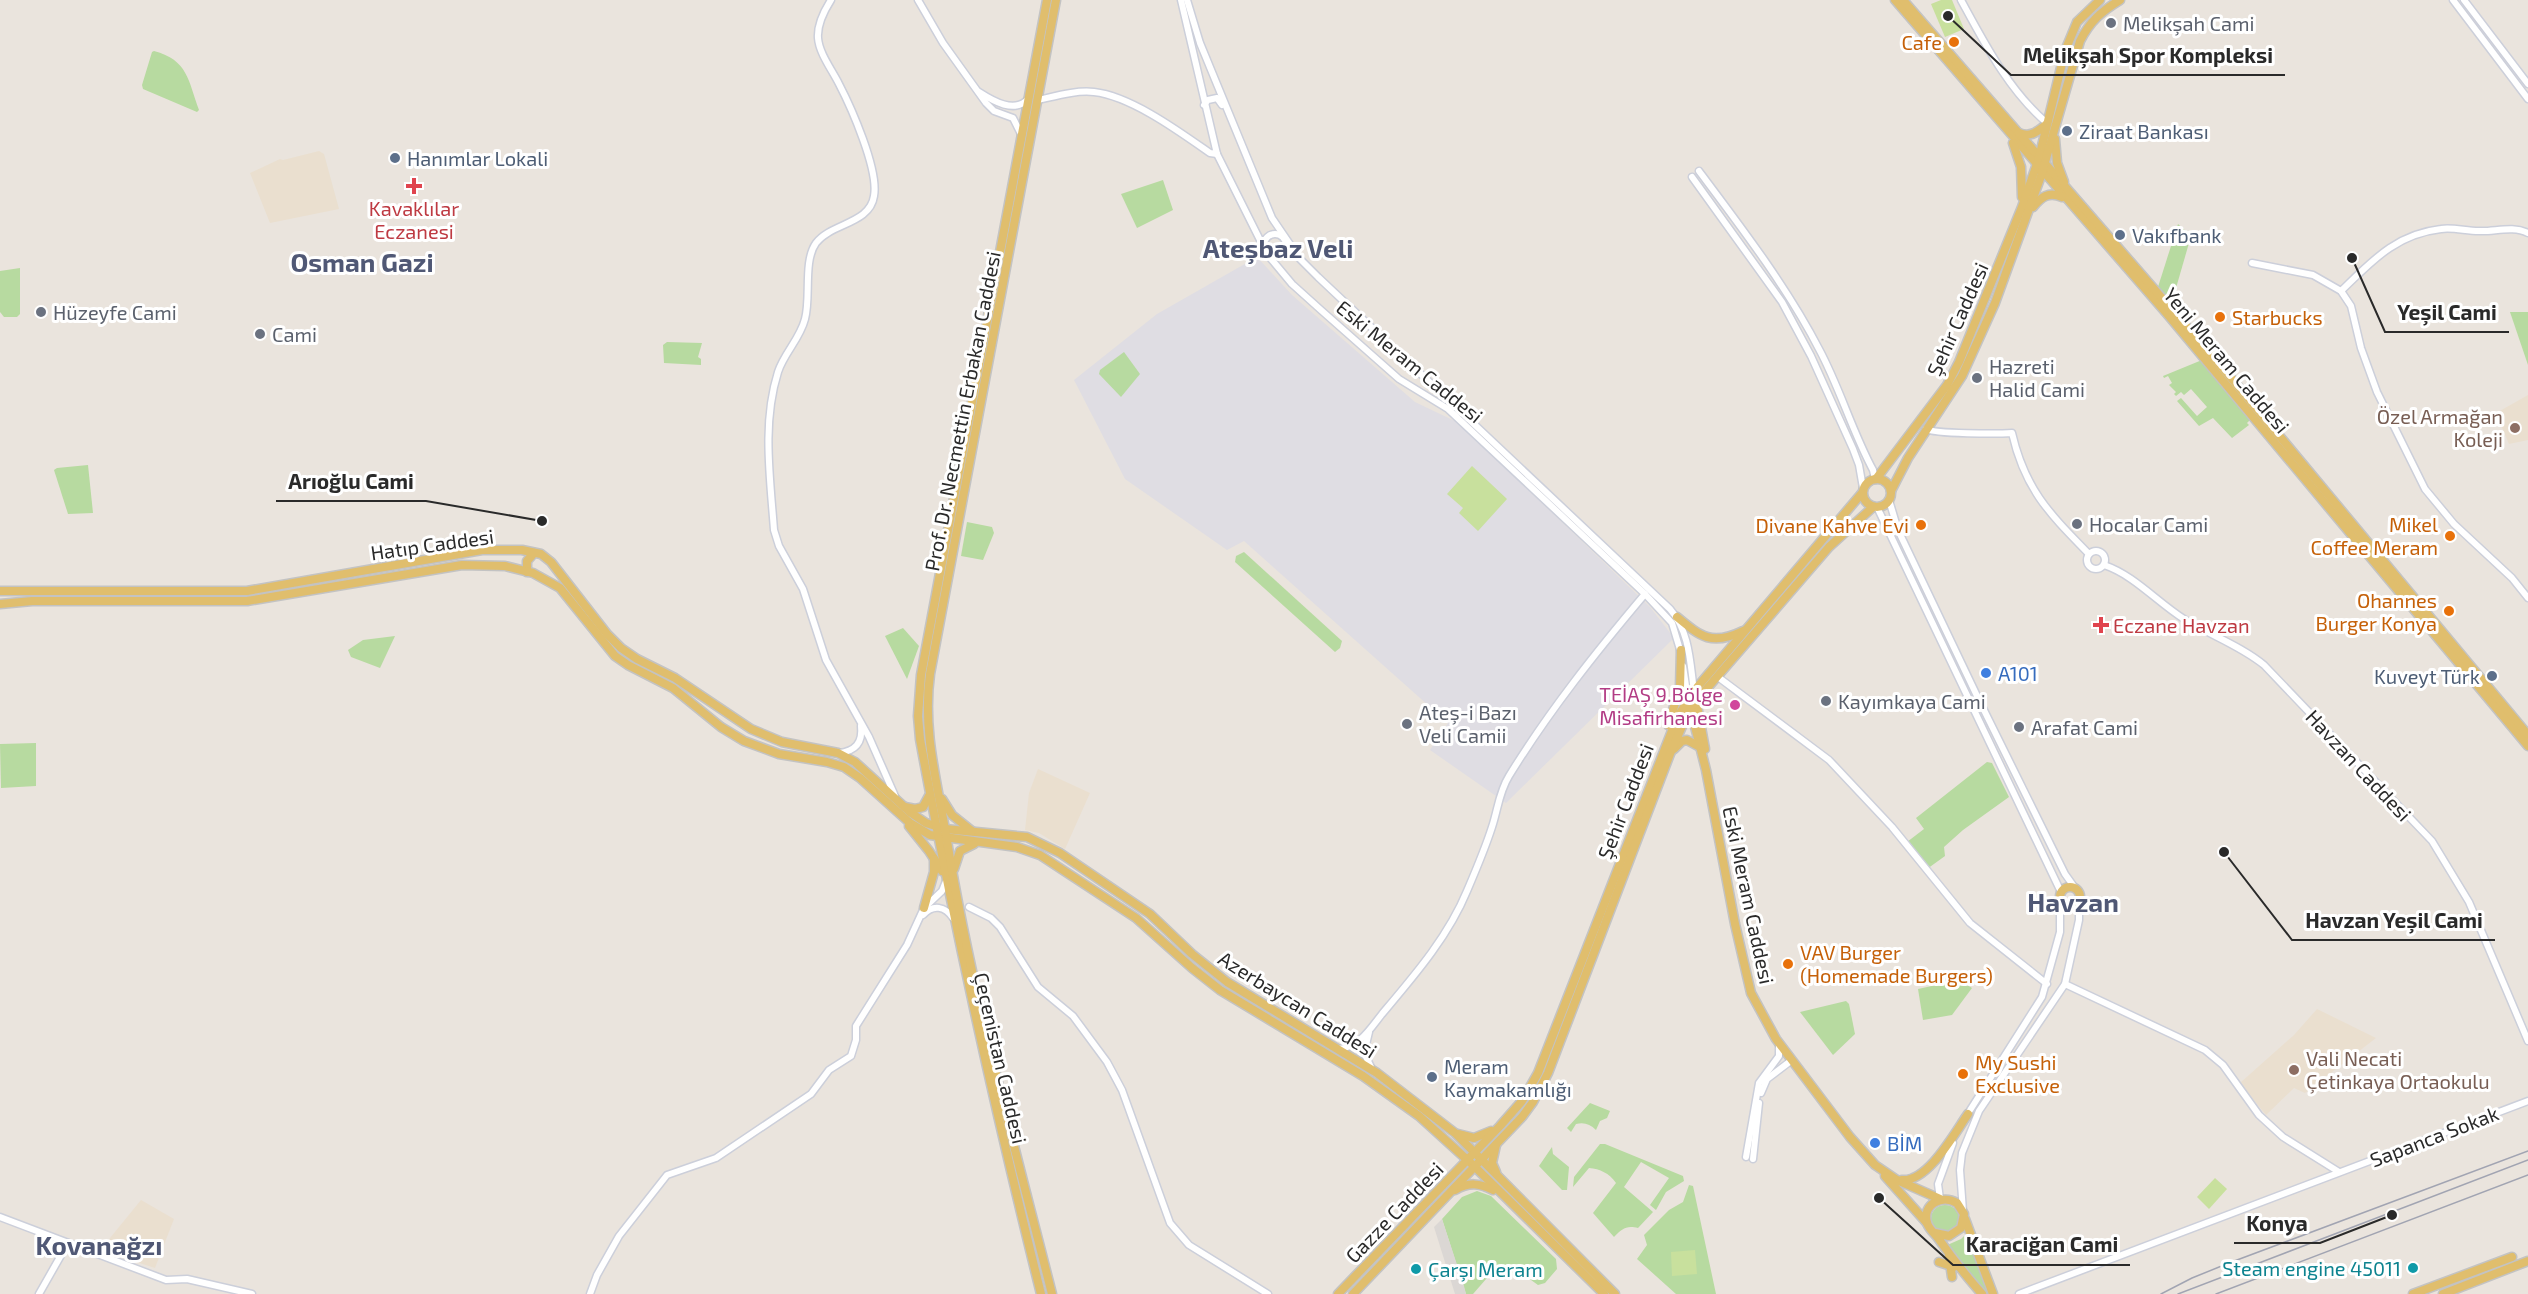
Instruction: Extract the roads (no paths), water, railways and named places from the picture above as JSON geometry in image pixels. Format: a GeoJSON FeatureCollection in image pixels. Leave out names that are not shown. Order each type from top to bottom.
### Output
{"type":"FeatureCollection","features":[{"type":"Feature","properties":{"kind":"main road","name":"Prof. Dr. Necmettin Erbakan Caddesi"},"geometry":{"type":"LineString","coordinates":[[945,829],[933,792],[918,726],[920,681],[1047,0]]}},
{"type":"Feature","properties":{"kind":"main road","name":"Prof. Dr. Necmettin Erbakan Caddesi"},"geometry":{"type":"LineString","coordinates":[[936,828],[927,718],[930,674],[1056,0]]}},
{"type":"Feature","properties":{"kind":"main road","name":"Yeni Meram Caddesi"},"geometry":{"type":"LineString","coordinates":[[1895,0],[2041,165],[2528,746]]}},
{"type":"Feature","properties":{"kind":"main road","name":"Yeni Meram Caddesi"},"geometry":{"type":"LineString","coordinates":[[1903,0],[2010,130]]}},
{"type":"Feature","properties":{"kind":"main road"},"geometry":{"type":"LineString","coordinates":[[2041,165],[2047,123],[2066,51],[2077,22],[2100,0]]}},
{"type":"Feature","properties":{"kind":"main road"},"geometry":{"type":"LineString","coordinates":[[2041,165],[2055,129],[2080,41],[2088,25],[2100,12],[2120,0]]}},
{"type":"Feature","properties":{"kind":"main road"},"geometry":{"type":"LineString","coordinates":[[2010,130],[2026,136],[2047,123]]}},
{"type":"Feature","properties":{"kind":"main road"},"geometry":{"type":"LineString","coordinates":[[2010,130],[2021,167],[2026,208],[2047,195],[2067,196],[2057,163],[2055,129]]}},
{"type":"Feature","properties":{"kind":"main road","name":"Şehir Caddesi"},"geometry":{"type":"LineString","coordinates":[[1890,495],[1904,465],[1962,376],[1995,303],[2041,165]]}},
{"type":"Feature","properties":{"kind":"main road","name":"Yeni Meram Caddesi"},"geometry":{"type":"LineString","coordinates":[[2067,196],[2227,373],[2528,735]]}},
{"type":"Feature","properties":{"kind":"main road","name":"Şehir Caddesi"},"geometry":{"type":"LineString","coordinates":[[1876,479],[1953,375],[2026,208]]}},
{"type":"Feature","properties":{"kind":"main road"},"geometry":{"type":"LineString","coordinates":[[1694,691],[1869,481],[1876,479],[1887,483],[1890,495],[1875,507],[1865,501],[1863,490]]}},
{"type":"Feature","properties":{"kind":"main road","name":"Şehir Caddesi"},"geometry":{"type":"LineString","coordinates":[[1474,1159],[1522,1101],[1538,1073],[1667,751],[1691,703],[1718,677],[1829,547],[1875,507]]}},
{"type":"Feature","properties":{"kind":"main road"},"geometry":{"type":"LineString","coordinates":[[505,549],[512,558],[505,566]]}},
{"type":"Feature","properties":{"kind":"main road","name":"Hatıp Caddesi"},"geometry":{"type":"LineString","coordinates":[[0,591],[248,591],[458,554],[505,549],[534,553],[551,562],[607,634],[637,660],[675,678],[751,729],[783,742],[838,753],[867,770]]}},
{"type":"Feature","properties":{"kind":"main road"},"geometry":{"type":"LineString","coordinates":[[527,572],[527,561],[534,553]]}},
{"type":"Feature","properties":{"kind":"main road"},"geometry":{"type":"LineString","coordinates":[[537,574],[542,573],[551,562]]}},
{"type":"Feature","properties":{"kind":"main road","name":"Hatıp Caddesi"},"geometry":{"type":"LineString","coordinates":[[0,604],[32,601],[247,601],[462,565],[505,566],[537,574],[560,588],[615,656],[673,688],[721,727],[744,741],[779,754],[835,764],[860,778]]}},
{"type":"Feature","properties":{"kind":"main road"},"geometry":{"type":"LineString","coordinates":[[1677,617],[1701,635],[1713,639],[1724,639],[1746,630]]}},
{"type":"Feature","properties":{"kind":"main road"},"geometry":{"type":"LineString","coordinates":[[1667,751],[1680,688],[1681,650]]}},
{"type":"Feature","properties":{"kind":"main road","name":"Eski Meram Caddesi"},"geometry":{"type":"LineString","coordinates":[[1694,691],[1691,703],[1699,748],[1706,770],[1735,924],[1751,993],[1779,1043],[1850,1137],[1875,1165],[1897,1180],[1940,1199]]}},
{"type":"Feature","properties":{"kind":"main road","name":"Eski Meram Caddesi"},"geometry":{"type":"LineString","coordinates":[[1691,703],[1705,752],[1706,770]]}},
{"type":"Feature","properties":{"kind":"main road"},"geometry":{"type":"LineString","coordinates":[[1667,751],[1682,741],[1692,741],[1699,748]]}},
{"type":"Feature","properties":{"kind":"main road","name":"Şehir Caddesi"},"geometry":{"type":"LineString","coordinates":[[1474,1159],[1522,1117],[1542,1085],[1667,751]]}},
{"type":"Feature","properties":{"kind":"main road","name":"Azerbaycan Caddesi"},"geometry":{"type":"LineString","coordinates":[[867,770],[918,819],[936,828],[1027,837],[1060,852],[1150,914],[1192,954],[1227,982],[1377,1073],[1455,1133],[1501,1195],[1604,1294]]}},
{"type":"Feature","properties":{"kind":"main road","name":"Azerbaycan Caddesi"},"geometry":{"type":"LineString","coordinates":[[860,778],[917,828],[937,837],[1017,847],[1040,855],[1148,927],[1192,968],[1220,990],[1401,1101],[1501,1180],[1615,1294]]}},
{"type":"Feature","properties":{"kind":"main road"},"geometry":{"type":"LineString","coordinates":[[901,803],[915,809],[923,807],[933,792],[952,815],[975,832]]}},
{"type":"Feature","properties":{"kind":"main road"},"geometry":{"type":"LineString","coordinates":[[902,816],[950,878]]}},
{"type":"Feature","properties":{"kind":"main road","name":"Çeçenistan Caddesi"},"geometry":{"type":"LineString","coordinates":[[936,828],[1052,1294]]}},
{"type":"Feature","properties":{"kind":"main road","name":"Çeçenistan Caddesi"},"geometry":{"type":"LineString","coordinates":[[945,829],[954,919],[991,1089],[1041,1294]]}},
{"type":"Feature","properties":{"kind":"main road"},"geometry":{"type":"LineString","coordinates":[[950,878],[960,851],[972,844],[981,843]]}},
{"type":"Feature","properties":{"kind":"main road"},"geometry":{"type":"LineString","coordinates":[[924,908],[934,872],[934,858]]}},
{"type":"Feature","properties":{"kind":"main road"},"geometry":{"type":"LineString","coordinates":[[2069,887],[2075,888],[2081,895],[2079,904],[2070,908],[2064,906],[2061,896],[2069,887]]}},
{"type":"Feature","properties":{"kind":"main road"},"geometry":{"type":"LineString","coordinates":[[1897,1180],[1913,1180],[1926,1172],[1968,1114]]}},
{"type":"Feature","properties":{"kind":"main road"},"geometry":{"type":"LineString","coordinates":[[1455,1133],[1474,1138],[1500,1126]]}},
{"type":"Feature","properties":{"kind":"main road"},"geometry":{"type":"LineString","coordinates":[[1499,1139],[1493,1152],[1492,1162],[1501,1180]]}},
{"type":"Feature","properties":{"kind":"main road","name":"Gazze Caddesi"},"geometry":{"type":"LineString","coordinates":[[1353,1294],[1443,1200],[1474,1159]]}},
{"type":"Feature","properties":{"kind":"main road","name":"Gazze Caddesi"},"geometry":{"type":"LineString","coordinates":[[1338,1294],[1474,1159]]}},
{"type":"Feature","properties":{"kind":"main road"},"geometry":{"type":"LineString","coordinates":[[1875,1165],[1935,1233],[1960,1269],[1982,1294]]}},
{"type":"Feature","properties":{"kind":"main road"},"geometry":{"type":"LineString","coordinates":[[1443,1200],[1460,1188],[1471,1184],[1482,1185],[1501,1195]]}},
{"type":"Feature","properties":{"kind":"main road"},"geometry":{"type":"LineString","coordinates":[[1927,1224],[1928,1209],[1940,1199],[1954,1201],[1964,1214],[1993,1294]]}},
{"type":"Feature","properties":{"kind":"main road"},"geometry":{"type":"LineString","coordinates":[[1935,1233],[1942,1236],[1953,1235],[1961,1228],[1964,1214]]}},
{"type":"Feature","properties":{"kind":"main road"},"geometry":{"type":"LineString","coordinates":[[1948,1253],[1952,1277]]}},
{"type":"Feature","properties":{"kind":"main road"},"geometry":{"type":"LineString","coordinates":[[2413,1294],[2512,1257]]}},
{"type":"Feature","properties":{"kind":"main road"},"geometry":{"type":"LineString","coordinates":[[2443,1294],[2528,1261]]}},
{"type":"Feature","properties":{"kind":"main road"},"geometry":{"type":"LineString","coordinates":[[1939,1262],[1960,1269]]}},
{"type":"Feature","properties":{"kind":"main road"},"geometry":{"type":"LineString","coordinates":[[1604,1284],[1624,1294]]}},
{"type":"Feature","properties":{"kind":"street"},"geometry":{"type":"LineString","coordinates":[[831,0],[823,13],[818,39],[845,95],[863,141],[874,182],[875,195],[865,213],[825,235],[816,244],[810,258],[805,319],[799,338],[779,368],[770,399],[767,428],[774,530],[779,546],[803,589],[826,660],[901,803]]}},
{"type":"Feature","properties":{"kind":"street"},"geometry":{"type":"LineString","coordinates":[[918,0],[943,43],[990,108],[1013,118],[1021,136]]}},
{"type":"Feature","properties":{"kind":"street","name":"Eski Meram Caddesi"},"geometry":{"type":"LineString","coordinates":[[1181,0],[1217,154],[1267,254],[1292,284],[1399,379],[1448,409],[1645,594],[1672,623],[1681,650],[1691,703]]}},
{"type":"Feature","properties":{"kind":"street","name":"Eski Meram Caddesi"},"geometry":{"type":"LineString","coordinates":[[1187,0],[1200,43],[1246,157],[1272,218],[1285,238],[1318,277],[1677,617],[1685,635],[1694,691]]}},
{"type":"Feature","properties":{"kind":"street"},"geometry":{"type":"LineString","coordinates":[[1961,0],[1990,54],[2034,112],[2047,123]]}},
{"type":"Feature","properties":{"kind":"street"},"geometry":{"type":"LineString","coordinates":[[2453,0],[2528,99]]}},
{"type":"Feature","properties":{"kind":"street"},"geometry":{"type":"LineString","coordinates":[[2464,0],[2528,84]]}},
{"type":"Feature","properties":{"kind":"street"},"geometry":{"type":"LineString","coordinates":[[979,92],[1010,106],[1020,106],[1028,99]]}},
{"type":"Feature","properties":{"kind":"street"},"geometry":{"type":"LineString","coordinates":[[1038,100],[1066,93],[1095,92],[1126,102],[1171,125],[1210,153],[1217,154]]}},
{"type":"Feature","properties":{"kind":"street"},"geometry":{"type":"LineString","coordinates":[[1204,105],[1212,98],[1220,101],[1236,142],[1246,157]]}},
{"type":"Feature","properties":{"kind":"street"},"geometry":{"type":"LineString","coordinates":[[1699,171],[1788,296],[1807,327],[1825,361],[1876,479]]}},
{"type":"Feature","properties":{"kind":"street"},"geometry":{"type":"LineString","coordinates":[[1692,177],[1782,302],[1799,332],[1853,449],[1859,465],[1863,490]]}},
{"type":"Feature","properties":{"kind":"street"},"geometry":{"type":"LineString","coordinates":[[2341,291],[2379,254],[2398,241],[2441,229],[2482,231],[2505,229],[2528,233]]}},
{"type":"Feature","properties":{"kind":"street"},"geometry":{"type":"LineString","coordinates":[[2252,263],[2313,275],[2341,291],[2351,306],[2361,348],[2377,392],[2425,489],[2454,524],[2512,578],[2528,598]]}},
{"type":"Feature","properties":{"kind":"street"},"geometry":{"type":"LineString","coordinates":[[1926,429],[1936,433],[1957,431],[1984,435],[2012,433],[2019,463],[2040,499],[2051,515],[2089,554]]}},
{"type":"Feature","properties":{"kind":"street"},"geometry":{"type":"LineString","coordinates":[[1890,495],[1898,530],[1977,698],[2065,874],[2075,888]]}},
{"type":"Feature","properties":{"kind":"street"},"geometry":{"type":"LineString","coordinates":[[1875,507],[2061,896],[2060,932],[2048,984],[1968,1114],[1946,1158],[1937,1190],[1940,1199]]}},
{"type":"Feature","properties":{"kind":"street"},"geometry":{"type":"LineString","coordinates":[[2096,551],[2101,552],[2104,556],[2104,565],[2096,569],[2090,567],[2087,561],[2089,554],[2096,551]]}},
{"type":"Feature","properties":{"kind":"street","name":"Havzan Caddesi"},"geometry":{"type":"LineString","coordinates":[[2104,565],[2117,569],[2201,629],[2255,657],[2432,841],[2469,902],[2528,1041]]}},
{"type":"Feature","properties":{"kind":"street"},"geometry":{"type":"LineString","coordinates":[[1335,1049],[1349,1048],[1369,1031],[1414,977],[1453,920],[1492,827],[1500,790],[1560,697],[1645,594]]}},
{"type":"Feature","properties":{"kind":"street"},"geometry":{"type":"LineString","coordinates":[[1718,677],[1829,760],[1892,827],[1970,923],[2048,984]]}},
{"type":"Feature","properties":{"kind":"street"},"geometry":{"type":"LineString","coordinates":[[838,753],[851,750],[858,745],[861,723]]}},
{"type":"Feature","properties":{"kind":"street"},"geometry":{"type":"LineString","coordinates":[[590,1294],[597,1275],[619,1236],[667,1175],[716,1158],[811,1094],[829,1070],[851,1056],[856,1040],[856,1026],[907,945],[924,908],[942,891],[950,878]]}},
{"type":"Feature","properties":{"kind":"street"},"geometry":{"type":"LineString","coordinates":[[1964,1214],[1960,1161],[1979,1111],[2066,984],[2079,920],[2079,904]]}},
{"type":"Feature","properties":{"kind":"street"},"geometry":{"type":"LineString","coordinates":[[919,921],[927,911],[937,907],[945,909],[954,919]]}},
{"type":"Feature","properties":{"kind":"street"},"geometry":{"type":"LineString","coordinates":[[969,907],[992,918],[1038,987],[1073,1016],[1107,1062],[1122,1090],[1170,1223],[1189,1245],[1268,1294]]}},
{"type":"Feature","properties":{"kind":"street"},"geometry":{"type":"LineString","coordinates":[[2066,984],[2205,1050],[2223,1065],[2259,1115],[2283,1137],[2339,1172]]}},
{"type":"Feature","properties":{"kind":"street"},"geometry":{"type":"LineString","coordinates":[[1369,1031],[1364,1053],[1369,1064],[1377,1073]]}},
{"type":"Feature","properties":{"kind":"street"},"geometry":{"type":"LineString","coordinates":[[1779,1043],[1779,1056],[1759,1083],[1749,1158],[1762,1087],[1767,1079],[1792,1060]]}},
{"type":"Feature","properties":{"kind":"street","name":"Sapanca Sokak"},"geometry":{"type":"LineString","coordinates":[[2019,1294],[2528,1101]]}},
{"type":"Feature","properties":{"kind":"street"},"geometry":{"type":"LineString","coordinates":[[0,1217],[165,1280],[187,1279],[252,1294]]}},
{"type":"Feature","properties":{"kind":"street"},"geometry":{"type":"LineString","coordinates":[[39,1294],[68,1243]]}},
{"type":"Feature","properties":{"kind":"railway"},"geometry":{"type":"LineString","coordinates":[[2161,1294],[2229,1263],[2528,1151]]}},
{"type":"Feature","properties":{"kind":"railway"},"geometry":{"type":"LineString","coordinates":[[2178,1294],[2528,1160]]}},
{"type":"Feature","properties":{"kind":"railway"},"geometry":{"type":"LineString","coordinates":[[2216,1294],[2528,1175]]}},
{"type":"Feature","properties":{"kind":"place","name":"Melikşah Spor Kompleksi"},"geometry":{"type":"Point","coordinates":[1948,16]}},
{"type":"Feature","properties":{"kind":"place","name":"Melikşah Cami"},"geometry":{"type":"Point","coordinates":[2111,23]}},
{"type":"Feature","properties":{"kind":"place","name":"Cafe"},"geometry":{"type":"Point","coordinates":[1954,42]}},
{"type":"Feature","properties":{"kind":"place","name":"Ziraat Bankası"},"geometry":{"type":"Point","coordinates":[2067,131]}},
{"type":"Feature","properties":{"kind":"place","name":"Hanımlar Lokali"},"geometry":{"type":"Point","coordinates":[395,158]}},
{"type":"Feature","properties":{"kind":"place","name":"Kavaklılar Eczanesi"},"geometry":{"type":"Point","coordinates":[414,186]}},
{"type":"Feature","properties":{"kind":"place","name":"Vakıfbank"},"geometry":{"type":"Point","coordinates":[2120,235]}},
{"type":"Feature","properties":{"kind":"place","name":"Yeşil Cami"},"geometry":{"type":"Point","coordinates":[2352,258]}},
{"type":"Feature","properties":{"kind":"place","name":"Hüzeyfe Cami"},"geometry":{"type":"Point","coordinates":[41,312]}},
{"type":"Feature","properties":{"kind":"place","name":"Starbucks"},"geometry":{"type":"Point","coordinates":[2220,317]}},
{"type":"Feature","properties":{"kind":"place","name":"Cami"},"geometry":{"type":"Point","coordinates":[260,334]}},
{"type":"Feature","properties":{"kind":"place","name":"Hazreti Halid Cami"},"geometry":{"type":"Point","coordinates":[1977,378]}},
{"type":"Feature","properties":{"kind":"place","name":"Özel Armağan Koleji"},"geometry":{"type":"Point","coordinates":[2515,428]}},
{"type":"Feature","properties":{"kind":"place","name":"Arıoğlu Cami"},"geometry":{"type":"Point","coordinates":[542,521]}},
{"type":"Feature","properties":{"kind":"place","name":"Hocalar Cami"},"geometry":{"type":"Point","coordinates":[2077,524]}},
{"type":"Feature","properties":{"kind":"place","name":"Divane Kahve Evi"},"geometry":{"type":"Point","coordinates":[1921,525]}},
{"type":"Feature","properties":{"kind":"place","name":"Mikel Coffee Meram"},"geometry":{"type":"Point","coordinates":[2450,536]}},
{"type":"Feature","properties":{"kind":"place","name":"Ohannes Burger Konya"},"geometry":{"type":"Point","coordinates":[2449,611]}},
{"type":"Feature","properties":{"kind":"place","name":"Eczane Havzan"},"geometry":{"type":"Point","coordinates":[2101,625]}},
{"type":"Feature","properties":{"kind":"place","name":"A101"},"geometry":{"type":"Point","coordinates":[1986,673]}},
{"type":"Feature","properties":{"kind":"place","name":"Kuveyt Türk"},"geometry":{"type":"Point","coordinates":[2492,676]}},
{"type":"Feature","properties":{"kind":"place","name":"Kayımkaya Cami"},"geometry":{"type":"Point","coordinates":[1826,701]}},
{"type":"Feature","properties":{"kind":"place","name":"TEİAŞ 9.Bölge Misafirhanesi"},"geometry":{"type":"Point","coordinates":[1735,705]}},
{"type":"Feature","properties":{"kind":"place","name":"Ateş-i Bazı Veli Camii"},"geometry":{"type":"Point","coordinates":[1407,724]}},
{"type":"Feature","properties":{"kind":"place","name":"Arafat Cami"},"geometry":{"type":"Point","coordinates":[2019,727]}},
{"type":"Feature","properties":{"kind":"place","name":"Havzan Yeşil Cami"},"geometry":{"type":"Point","coordinates":[2224,852]}},
{"type":"Feature","properties":{"kind":"place","name":"VAV Burger (Homemade Burgers)"},"geometry":{"type":"Point","coordinates":[1788,964]}},
{"type":"Feature","properties":{"kind":"place","name":"Vali Necati Çetinkaya Ortaokulu"},"geometry":{"type":"Point","coordinates":[2294,1070]}},
{"type":"Feature","properties":{"kind":"place","name":"My Sushi Exclusive"},"geometry":{"type":"Point","coordinates":[1963,1074]}},
{"type":"Feature","properties":{"kind":"place","name":"Meram Kaymakamlığı"},"geometry":{"type":"Point","coordinates":[1432,1077]}},
{"type":"Feature","properties":{"kind":"place","name":"BİM"},"geometry":{"type":"Point","coordinates":[1875,1143]}},
{"type":"Feature","properties":{"kind":"place","name":"Karaciğan Cami"},"geometry":{"type":"Point","coordinates":[1879,1198]}},
{"type":"Feature","properties":{"kind":"place","name":"Konya"},"geometry":{"type":"Point","coordinates":[2392,1215]}},
{"type":"Feature","properties":{"kind":"place","name":"Steam engine 45011"},"geometry":{"type":"Point","coordinates":[2413,1268]}},
{"type":"Feature","properties":{"kind":"place","name":"Çarşı Meram"},"geometry":{"type":"Point","coordinates":[1416,1269]}},
{"type":"Feature","properties":{"kind":"district","name":"Ateşbaz Veli"},"geometry":{"type":"Point","coordinates":[1278,247]}},
{"type":"Feature","properties":{"kind":"district","name":"Osman Gazi"},"geometry":{"type":"Point","coordinates":[362,261]}},
{"type":"Feature","properties":{"kind":"district","name":"Havzan"},"geometry":{"type":"Point","coordinates":[2073,901]}},
{"type":"Feature","properties":{"kind":"district","name":"Kovanağzı"},"geometry":{"type":"Point","coordinates":[99,1244]}}]}
